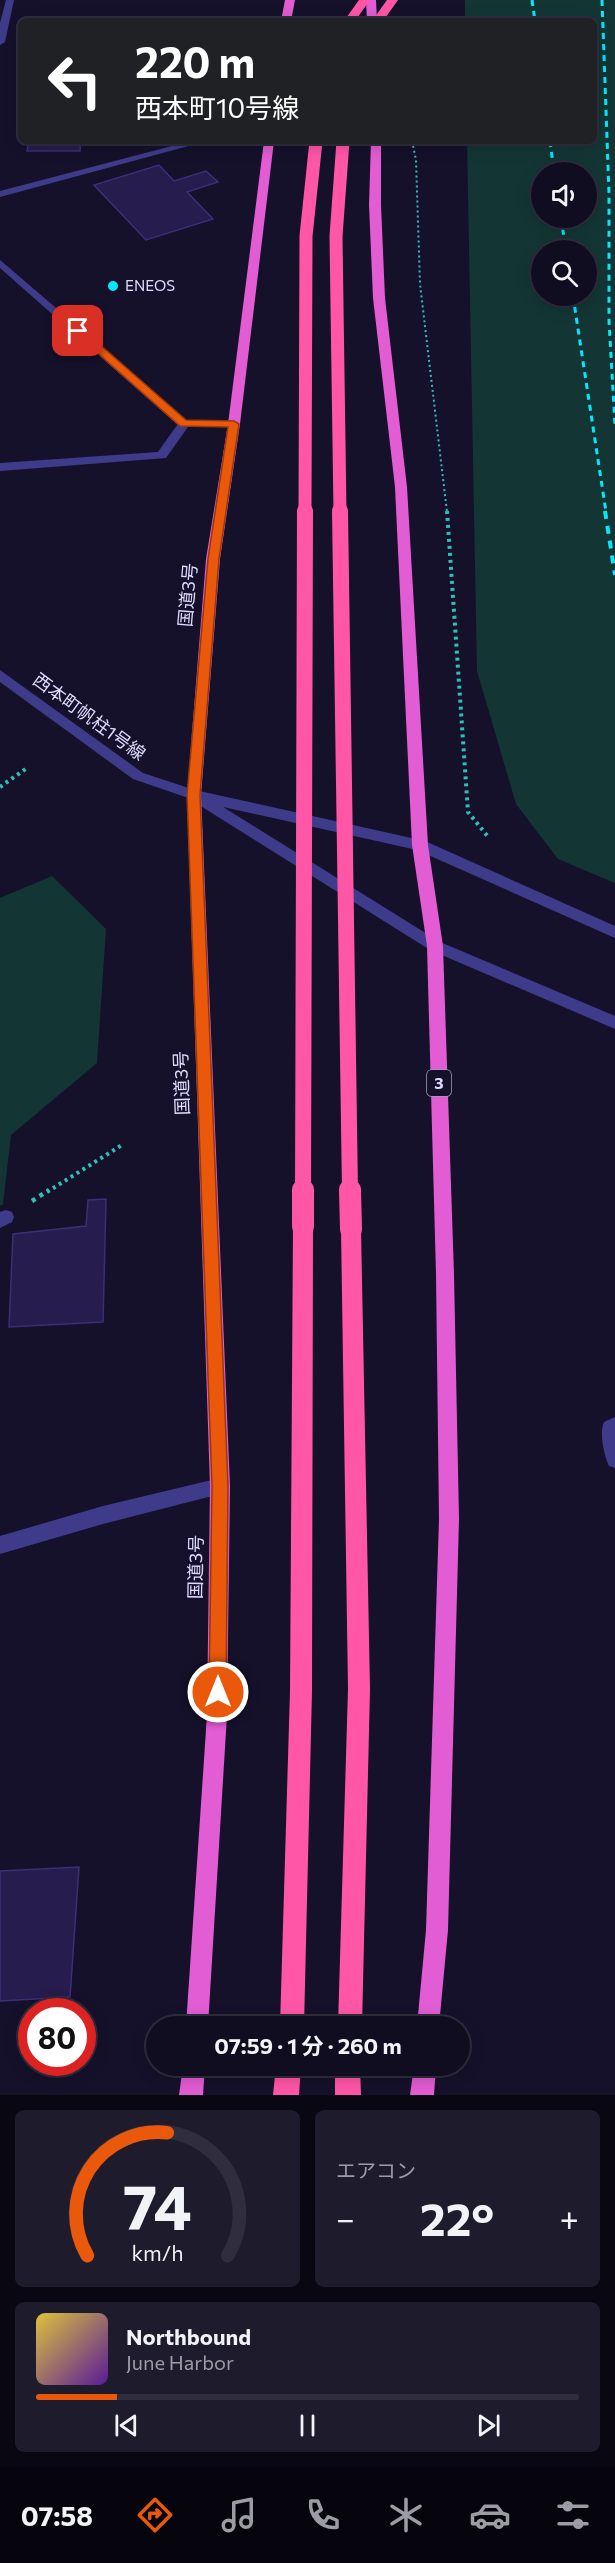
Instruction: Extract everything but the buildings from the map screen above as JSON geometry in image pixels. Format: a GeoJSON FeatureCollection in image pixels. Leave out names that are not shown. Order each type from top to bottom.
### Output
{"type":"FeatureCollection","features":[{"type":"Feature","properties":{"kind":"highway"},"geometry":{"type":"LineString","coordinates":[[287,18],[290,0]]}},
{"type":"Feature","properties":{"kind":"highway"},"geometry":{"type":"LineString","coordinates":[[351,18],[364,0]]}},
{"type":"Feature","properties":{"kind":"highway"},"geometry":{"type":"LineString","coordinates":[[371,0],[372,18]]}},
{"type":"Feature","properties":{"kind":"highway"},"geometry":{"type":"LineString","coordinates":[[379,18],[393,0]]}},
{"type":"Feature","properties":{"kind":"highway","name":"国道3号"},"geometry":{"type":"LineString","coordinates":[[198,2016],[217,1715],[220,1486],[194,795],[213,559],[234,424],[269,144]]}},
{"type":"Feature","properties":{"kind":"highway"},"geometry":{"type":"LineString","coordinates":[[292,2016],[301,1691],[306,236],[316,144]]}},
{"type":"Feature","properties":{"kind":"highway"},"geometry":{"type":"LineString","coordinates":[[343,144],[337,259],[359,1689],[350,2016]]}},
{"type":"Feature","properties":{"kind":"highway","name":"3"},"geometry":{"type":"LineString","coordinates":[[376,144],[375,205],[379,297],[401,487],[420,845],[435,946],[445,1274],[449,1519],[437,1930],[429,2016]]}},
{"type":"Feature","properties":{"kind":"highway"},"geometry":{"type":"LineString","coordinates":[[191,2095],[193,2076]]}},
{"type":"Feature","properties":{"kind":"highway"},"geometry":{"type":"LineString","coordinates":[[286,2095],[288,2076]]}},
{"type":"Feature","properties":{"kind":"highway"},"geometry":{"type":"LineString","coordinates":[[348,2076],[348,2095]]}},
{"type":"Feature","properties":{"kind":"highway"},"geometry":{"type":"LineString","coordinates":[[422,2095],[424,2076]]}},
{"type":"Feature","properties":{"kind":"street"},"geometry":{"type":"LineString","coordinates":[[0,42],[10,0]]}},
{"type":"Feature","properties":{"kind":"street"},"geometry":{"type":"LineString","coordinates":[[0,194],[191,144]]}},
{"type":"Feature","properties":{"kind":"street"},"geometry":{"type":"LineString","coordinates":[[0,263],[184,423],[234,424]]}},
{"type":"Feature","properties":{"kind":"street"},"geometry":{"type":"LineString","coordinates":[[0,467],[162,455],[184,423]]}},
{"type":"Feature","properties":{"kind":"street","name":"西本町帆柱1号線"},"geometry":{"type":"LineString","coordinates":[[0,675],[138,776],[194,795]]}},
{"type":"Feature","properties":{"kind":"street"},"geometry":{"type":"LineString","coordinates":[[194,795],[420,845],[615,932]]}},
{"type":"Feature","properties":{"kind":"street"},"geometry":{"type":"LineString","coordinates":[[194,795],[435,946],[615,1023]]}},
{"type":"Feature","properties":{"kind":"street"},"geometry":{"type":"LineString","coordinates":[[615,1425],[610,1428],[615,1460]]}},
{"type":"Feature","properties":{"kind":"street"},"geometry":{"type":"LineString","coordinates":[[0,1545],[102,1515],[220,1486]]}},
{"type":"Feature","properties":{"kind":"path"},"geometry":{"type":"LineString","coordinates":[[413,144],[416,160],[420,284],[446,500],[468,812],[493,844],[492,877]]}},
{"type":"Feature","properties":{"kind":"path"},"geometry":{"type":"LineString","coordinates":[[0,788],[27,768]]}},
{"type":"Feature","properties":{"kind":"path"},"geometry":{"type":"LineString","coordinates":[[3,1219],[122,1145]]}},
{"type":"Feature","properties":{"kind":"green space"},"geometry":{"type":"Polygon","coordinates":[[[465,0],[615,0],[615,883],[558,859],[516,804],[477,671],[467,144],[597,144],[597,18],[465,18],[465,0]]]}},
{"type":"Feature","properties":{"kind":"green space"},"geometry":{"type":"Polygon","coordinates":[[[52,876],[106,929],[97,1063],[11,1135],[3,1204],[0,1206],[0,898],[52,876]]]}},
{"type":"Feature","properties":{"kind":"railway"},"geometry":{"type":"LineString","coordinates":[[532,0],[535,18]]}},
{"type":"Feature","properties":{"kind":"railway"},"geometry":{"type":"LineString","coordinates":[[602,0],[609,193],[609,321],[615,425]]}},
{"type":"Feature","properties":{"kind":"railway"},"geometry":{"type":"LineString","coordinates":[[550,144],[553,162]]}},
{"type":"Feature","properties":{"kind":"railway"},"geometry":{"type":"LineString","coordinates":[[563,228],[564,240]]}},
{"type":"Feature","properties":{"kind":"railway"},"geometry":{"type":"LineString","coordinates":[[575,306],[606,512]]}},
{"type":"Feature","properties":{"kind":"railway"},"geometry":{"type":"LineString","coordinates":[[605,511],[615,575]]}},
{"type":"Feature","properties":{"kind":"place","name":"ENEOS"},"geometry":{"type":"Point","coordinates":[113,286]}},
{"type":"Feature","properties":{"kind":"route"},"geometry":{"type":"LineString","coordinates":[[78,331],[184,423],[234,424],[213,559],[194,795],[220,1486],[218,1692]]}}]}
